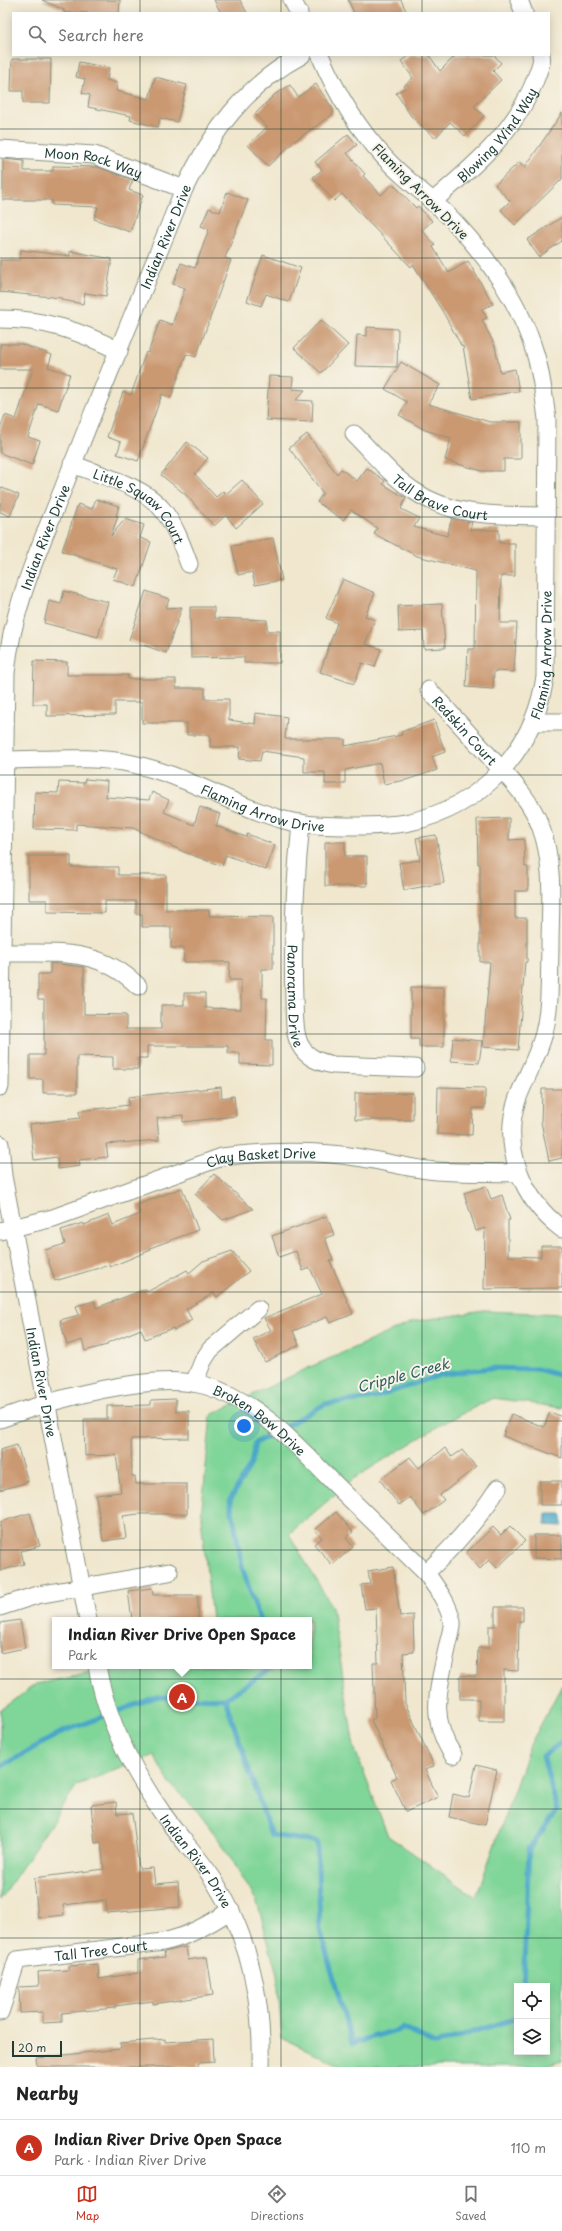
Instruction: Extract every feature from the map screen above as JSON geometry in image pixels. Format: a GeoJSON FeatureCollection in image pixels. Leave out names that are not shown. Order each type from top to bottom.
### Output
{"type":"FeatureCollection","features":[{"type":"Feature","properties":{"kind":"street"},"geometry":{"type":"LineString","coordinates":[[292,0],[298,12]]}},
{"type":"Feature","properties":{"kind":"street"},"geometry":{"type":"LineString","coordinates":[[520,0],[524,12]]}},
{"type":"Feature","properties":{"kind":"street","name":"Indian River Drive"},"geometry":{"type":"LineString","coordinates":[[0,1087],[4,650],[23,591],[72,464],[184,189],[202,153],[235,108],[277,71],[300,56]]}},
{"type":"Feature","properties":{"kind":"street","name":"Flaming Arrow Drive"},"geometry":{"type":"LineString","coordinates":[[4,760],[106,760],[134,764],[161,772],[273,816],[301,823],[326,826],[385,826],[433,816],[455,806],[481,789],[502,770],[523,742],[534,722],[542,700],[545,677],[547,419],[542,379],[535,353],[521,317],[503,285],[482,254],[458,226],[386,159],[356,121],[336,90],[320,56]]}},
{"type":"Feature","properties":{"kind":"street","name":"Blowing Wind Way"},"geometry":{"type":"LineString","coordinates":[[432,202],[475,165],[506,131],[519,112],[535,81],[542,59],[541,56]]}},
{"type":"Feature","properties":{"kind":"street","name":"Moon Rock Way"},"geometry":{"type":"LineString","coordinates":[[0,149],[94,155],[184,189]]}},
{"type":"Feature","properties":{"kind":"street"},"geometry":{"type":"LineString","coordinates":[[0,319],[20,319],[48,322],[75,330],[119,351]]}},
{"type":"Feature","properties":{"kind":"street","name":"Tall Brave Court"},"geometry":{"type":"LineString","coordinates":[[354,434],[394,475],[413,491],[435,503],[458,511],[482,514],[546,516]]}},
{"type":"Feature","properties":{"kind":"street","name":"Little Squaw Court"},"geometry":{"type":"LineString","coordinates":[[72,464],[144,493],[162,508],[181,541],[189,564]]}},
{"type":"Feature","properties":{"kind":"street","name":"Redskin Court"},"geometry":{"type":"LineString","coordinates":[[429,690],[523,795],[541,827],[548,851],[550,876],[549,1008],[544,1034],[517,1102],[512,1126],[513,1150],[519,1173],[527,1191],[541,1211],[562,1229]]}},
{"type":"Feature","properties":{"kind":"street"},"geometry":{"type":"LineString","coordinates":[[534,722],[562,722]]}},
{"type":"Feature","properties":{"kind":"street","name":"Panorama Drive"},"geometry":{"type":"LineString","coordinates":[[301,823],[294,888],[292,955],[296,1032],[300,1045],[308,1056],[319,1062],[333,1065],[415,1068]]}},
{"type":"Feature","properties":{"kind":"street"},"geometry":{"type":"LineString","coordinates":[[1,953],[69,954],[94,958],[117,968],[138,986]]}},
{"type":"Feature","properties":{"kind":"street","name":"Indian River Drive"},"geometry":{"type":"LineString","coordinates":[[0,1144],[6,1229],[46,1403],[87,1617]]}},
{"type":"Feature","properties":{"kind":"street","name":"Clay Basket Drive"},"geometry":{"type":"LineString","coordinates":[[6,1229],[53,1218],[222,1157],[248,1153],[327,1154],[361,1158],[408,1168],[438,1171],[519,1173]]}},
{"type":"Feature","properties":{"kind":"street"},"geometry":{"type":"LineString","coordinates":[[194,1383],[203,1361],[210,1350],[258,1309]]}},
{"type":"Feature","properties":{"kind":"street","name":"Broken Bow Drive"},"geometry":{"type":"LineString","coordinates":[[0,1419],[46,1403],[154,1382],[194,1383],[230,1394],[261,1413],[295,1444],[426,1573],[441,1594],[452,1623],[436,1704],[440,1731],[453,1755]]}},
{"type":"Feature","properties":{"kind":"street"},"geometry":{"type":"LineString","coordinates":[[426,1573],[451,1549],[474,1523],[498,1488]]}},
{"type":"Feature","properties":{"kind":"street"},"geometry":{"type":"LineString","coordinates":[[0,1607],[37,1595],[170,1572]]}},
{"type":"Feature","properties":{"kind":"street","name":"Indian River Drive"},"geometry":{"type":"LineString","coordinates":[[98,1673],[120,1738],[141,1781],[164,1816],[213,1879],[230,1910],[246,1947],[260,2011],[261,2067]]}},
{"type":"Feature","properties":{"kind":"street","name":"Tall Tree Court"},"geometry":{"type":"LineString","coordinates":[[0,2012],[16,1960],[163,1942],[186,1936],[207,1926],[230,1910]]}},
{"type":"Feature","properties":{"kind":"green space"},"geometry":{"type":"Polygon","coordinates":[[[484,1311],[562,1314],[562,1408],[493,1398],[442,1424],[353,1479],[289,1534],[332,1607],[354,1747],[388,1836],[476,1897],[530,1745],[562,1685],[562,2061],[543,2067],[344,2067],[282,2038],[277,1974],[257,1902],[225,1848],[198,1812],[170,1784],[154,1755],[77,1785],[0,1900],[0,1710],[36,1684],[111,1669],[312,1669],[312,1617],[212,1617],[201,1518],[211,1415],[308,1368],[415,1321],[484,1311]]]}},
{"type":"Feature","properties":{"kind":"water"},"geometry":{"type":"Polygon","coordinates":[[[546,1514],[562,1514],[562,1526],[545,1525],[546,1514]]]}},
{"type":"Feature","properties":{"kind":"building"},"geometry":{"type":"Polygon","coordinates":[[[42,0],[120,0],[119,12],[64,12],[64,10],[42,0]]]}},
{"type":"Feature","properties":{"kind":"building"},"geometry":{"type":"Polygon","coordinates":[[[214,0],[240,0],[246,12],[220,12],[214,0]]]}},
{"type":"Feature","properties":{"kind":"building"},"geometry":{"type":"Polygon","coordinates":[[[348,0],[401,0],[407,12],[354,12],[348,0]]]}},
{"type":"Feature","properties":{"kind":"building"},"geometry":{"type":"Polygon","coordinates":[[[408,56],[430,56],[440,71],[455,56],[495,56],[501,63],[493,71],[501,80],[474,106],[484,116],[465,136],[450,122],[435,138],[411,116],[396,93],[405,88],[404,86],[413,78],[401,61],[408,56]]]}},
{"type":"Feature","properties":{"kind":"building"},"geometry":{"type":"Polygon","coordinates":[[[12,59],[51,59],[50,103],[23,103],[23,91],[11,91],[12,59]]]}},
{"type":"Feature","properties":{"kind":"building"},"geometry":{"type":"Polygon","coordinates":[[[79,62],[109,68],[107,80],[117,83],[116,91],[149,99],[155,77],[187,85],[177,122],[160,118],[158,127],[130,120],[131,116],[88,107],[90,95],[82,93],[85,79],[76,77],[79,62]]]}},
{"type":"Feature","properties":{"kind":"building"},"geometry":{"type":"Polygon","coordinates":[[[316,84],[333,109],[333,114],[296,140],[268,166],[248,145],[267,127],[255,114],[274,95],[290,85],[298,97],[316,84]]]}},
{"type":"Feature","properties":{"kind":"building"},"geometry":{"type":"Polygon","coordinates":[[[562,113],[562,179],[515,225],[501,210],[510,201],[495,185],[519,162],[525,167],[562,113]]]}},
{"type":"Feature","properties":{"kind":"building"},"geometry":{"type":"Polygon","coordinates":[[[348,134],[357,145],[347,153],[365,174],[363,176],[381,195],[393,184],[416,208],[418,206],[432,221],[422,230],[435,245],[433,247],[449,273],[468,261],[493,304],[482,309],[487,318],[482,320],[495,346],[500,372],[515,369],[519,391],[472,399],[463,346],[462,347],[444,314],[413,264],[411,267],[342,194],[334,201],[313,177],[322,170],[315,162],[348,134]]]}},
{"type":"Feature","properties":{"kind":"building"},"geometry":{"type":"Polygon","coordinates":[[[3,159],[24,161],[24,171],[53,171],[53,166],[98,167],[133,180],[129,190],[143,195],[130,232],[94,219],[98,207],[52,205],[52,200],[3,200],[3,159]]]}},
{"type":"Feature","properties":{"kind":"building"},"geometry":{"type":"Polygon","coordinates":[[[227,192],[248,200],[225,258],[231,260],[196,357],[186,354],[171,398],[162,394],[138,461],[117,454],[121,442],[107,437],[123,392],[131,395],[146,352],[148,353],[160,320],[172,325],[185,288],[173,284],[181,263],[195,268],[209,229],[201,226],[209,208],[220,212],[227,192]]]}},
{"type":"Feature","properties":{"kind":"building"},"geometry":{"type":"Polygon","coordinates":[[[562,217],[562,241],[539,257],[527,240],[562,217]]]}},
{"type":"Feature","properties":{"kind":"building"},"geometry":{"type":"Polygon","coordinates":[[[21,250],[70,256],[70,251],[112,259],[106,296],[85,293],[83,304],[62,300],[62,298],[0,292],[0,260],[20,260],[21,250]]]}},
{"type":"Feature","properties":{"kind":"building"},"geometry":{"type":"Polygon","coordinates":[[[263,255],[301,268],[289,302],[266,294],[261,306],[247,301],[263,255]]]}},
{"type":"Feature","properties":{"kind":"building"},"geometry":{"type":"Polygon","coordinates":[[[321,320],[348,345],[321,373],[294,348],[321,320]]]}},
{"type":"Feature","properties":{"kind":"building"},"geometry":{"type":"Polygon","coordinates":[[[367,327],[398,329],[397,367],[355,366],[357,335],[367,336],[367,327]]]}},
{"type":"Feature","properties":{"kind":"building"},"geometry":{"type":"Polygon","coordinates":[[[0,344],[21,344],[52,355],[48,367],[70,374],[58,410],[39,404],[28,437],[40,441],[32,465],[0,453],[0,429],[5,415],[16,419],[33,369],[0,369],[0,344]]]}},
{"type":"Feature","properties":{"kind":"building"},"geometry":{"type":"Polygon","coordinates":[[[401,362],[440,385],[428,404],[490,422],[521,422],[521,459],[504,459],[504,471],[482,471],[445,460],[451,438],[425,430],[399,415],[407,402],[385,389],[401,362]]]}},
{"type":"Feature","properties":{"kind":"building"},"geometry":{"type":"Polygon","coordinates":[[[269,376],[293,377],[292,389],[305,390],[296,400],[313,401],[312,422],[266,420],[269,376]]]}},
{"type":"Feature","properties":{"kind":"building"},"geometry":{"type":"Polygon","coordinates":[[[307,434],[337,474],[341,469],[357,481],[367,468],[385,481],[383,484],[406,498],[401,509],[419,518],[414,527],[447,536],[452,518],[472,522],[470,530],[499,530],[499,543],[515,543],[515,576],[501,576],[500,623],[517,623],[514,672],[494,671],[493,689],[466,687],[468,649],[475,649],[476,571],[417,556],[374,534],[377,528],[351,510],[343,520],[317,502],[323,493],[289,448],[307,434]]]}},
{"type":"Feature","properties":{"kind":"building"},"geometry":{"type":"Polygon","coordinates":[[[187,442],[208,458],[195,474],[216,497],[223,491],[226,494],[242,480],[263,504],[236,528],[226,515],[214,526],[186,495],[161,475],[187,442]]]}},
{"type":"Feature","properties":{"kind":"building"},"geometry":{"type":"Polygon","coordinates":[[[0,487],[19,495],[10,516],[0,512],[0,487]]]}},
{"type":"Feature","properties":{"kind":"building"},"geometry":{"type":"Polygon","coordinates":[[[96,499],[119,506],[116,516],[118,516],[111,536],[125,519],[144,525],[140,538],[151,542],[136,587],[113,579],[117,569],[62,551],[78,504],[92,509],[96,499]]]}},
{"type":"Feature","properties":{"kind":"building"},"geometry":{"type":"Polygon","coordinates":[[[273,538],[282,580],[255,585],[252,572],[238,575],[232,546],[273,538]]]}},
{"type":"Feature","properties":{"kind":"building"},"geometry":{"type":"Polygon","coordinates":[[[343,579],[375,593],[365,616],[375,620],[365,644],[381,649],[375,667],[362,663],[354,684],[320,672],[337,623],[326,618],[343,579]]]}},
{"type":"Feature","properties":{"kind":"building"},"geometry":{"type":"Polygon","coordinates":[[[64,591],[108,602],[98,637],[44,623],[49,601],[61,604],[64,591]]]}},
{"type":"Feature","properties":{"kind":"building"},"geometry":{"type":"Polygon","coordinates":[[[146,591],[169,599],[166,608],[182,607],[166,653],[129,640],[146,591]]]}},
{"type":"Feature","properties":{"kind":"building"},"geometry":{"type":"Polygon","coordinates":[[[442,604],[445,648],[424,649],[423,631],[399,632],[398,606],[442,604]]]}},
{"type":"Feature","properties":{"kind":"building"},"geometry":{"type":"Polygon","coordinates":[[[190,607],[214,607],[214,618],[267,620],[267,631],[280,631],[280,663],[244,663],[244,657],[191,658],[190,607]]]}},
{"type":"Feature","properties":{"kind":"building"},"geometry":{"type":"Polygon","coordinates":[[[34,661],[67,662],[67,675],[128,675],[128,679],[176,679],[176,688],[205,688],[205,699],[229,699],[229,720],[255,724],[256,713],[287,717],[285,739],[345,739],[345,746],[402,735],[401,732],[434,720],[445,752],[432,757],[437,770],[406,780],[384,784],[380,763],[345,770],[345,784],[325,784],[325,772],[304,772],[304,757],[262,751],[260,761],[239,759],[240,747],[210,747],[210,735],[187,735],[187,723],[142,723],[142,702],[115,702],[115,715],[47,716],[47,704],[33,704],[34,661]]]}},
{"type":"Feature","properties":{"kind":"building"},"geometry":{"type":"Polygon","coordinates":[[[85,779],[107,781],[106,797],[149,800],[152,792],[169,800],[164,812],[194,825],[200,807],[220,814],[216,826],[246,837],[247,834],[275,845],[266,870],[226,855],[222,866],[184,852],[133,828],[76,824],[76,830],[34,829],[35,792],[58,793],[59,782],[84,783],[85,779]]]}},
{"type":"Feature","properties":{"kind":"building"},"geometry":{"type":"Polygon","coordinates":[[[509,818],[509,840],[524,839],[525,867],[528,867],[528,891],[515,891],[515,918],[527,918],[527,962],[525,962],[518,1050],[483,1047],[490,962],[480,962],[480,864],[478,864],[477,819],[509,818]]]}},
{"type":"Feature","properties":{"kind":"building"},"geometry":{"type":"Polygon","coordinates":[[[436,835],[444,883],[404,890],[399,863],[420,860],[416,838],[436,835]]]}},
{"type":"Feature","properties":{"kind":"building"},"geometry":{"type":"Polygon","coordinates":[[[325,842],[345,842],[345,856],[367,856],[367,886],[325,886],[325,842]]]}},
{"type":"Feature","properties":{"kind":"building"},"geometry":{"type":"Polygon","coordinates":[[[29,856],[71,856],[71,867],[118,867],[118,875],[166,875],[166,910],[209,910],[209,916],[273,917],[273,969],[262,969],[262,998],[267,998],[266,1040],[272,1040],[272,1065],[240,1064],[240,1053],[228,1053],[228,1046],[147,1046],[147,1058],[138,1058],[138,1069],[113,1069],[113,1057],[77,1056],[77,1093],[43,1093],[43,1079],[30,1079],[30,1055],[44,1055],[44,999],[38,999],[38,974],[50,974],[50,963],[84,967],[84,1014],[126,1015],[126,1029],[161,1029],[161,1005],[184,1005],[184,993],[205,993],[205,1008],[241,1009],[241,980],[229,980],[230,962],[184,962],[184,948],[171,948],[171,927],[142,927],[142,914],[136,914],[136,901],[105,901],[105,913],[47,912],[47,900],[29,900],[29,856]]]}},
{"type":"Feature","properties":{"kind":"building"},"geometry":{"type":"Polygon","coordinates":[[[411,987],[444,987],[444,1047],[419,1047],[419,1039],[411,1039],[411,987]]]}},
{"type":"Feature","properties":{"kind":"building"},"geometry":{"type":"Polygon","coordinates":[[[453,1038],[482,1041],[479,1063],[451,1061],[453,1038]]]}},
{"type":"Feature","properties":{"kind":"building"},"geometry":{"type":"Polygon","coordinates":[[[221,1087],[222,1098],[234,1096],[236,1116],[183,1122],[183,1115],[157,1118],[159,1140],[106,1144],[108,1157],[79,1160],[80,1166],[58,1169],[57,1157],[34,1160],[30,1124],[80,1118],[79,1111],[129,1105],[128,1097],[221,1087]]]}},
{"type":"Feature","properties":{"kind":"building"},"geometry":{"type":"Polygon","coordinates":[[[438,1087],[485,1088],[485,1108],[473,1108],[472,1135],[437,1134],[438,1087]]]}},
{"type":"Feature","properties":{"kind":"building"},"geometry":{"type":"Polygon","coordinates":[[[542,1089],[562,1089],[562,1158],[549,1161],[541,1122],[542,1089]]]}},
{"type":"Feature","properties":{"kind":"building"},"geometry":{"type":"Polygon","coordinates":[[[355,1093],[413,1093],[413,1120],[355,1120],[355,1093]]]}},
{"type":"Feature","properties":{"kind":"building"},"geometry":{"type":"Polygon","coordinates":[[[214,1174],[253,1209],[223,1220],[195,1194],[214,1174]]]}},
{"type":"Feature","properties":{"kind":"building"},"geometry":{"type":"Polygon","coordinates":[[[486,1186],[491,1199],[502,1195],[510,1220],[508,1220],[508,1256],[541,1257],[541,1246],[562,1246],[562,1288],[484,1289],[485,1228],[476,1231],[464,1193],[486,1186]]]}},
{"type":"Feature","properties":{"kind":"building"},"geometry":{"type":"Polygon","coordinates":[[[182,1188],[198,1230],[150,1248],[151,1250],[110,1267],[109,1265],[55,1281],[45,1250],[65,1244],[61,1230],[83,1223],[84,1225],[109,1215],[113,1225],[140,1214],[137,1205],[182,1188]]]}},
{"type":"Feature","properties":{"kind":"building"},"geometry":{"type":"Polygon","coordinates":[[[327,1216],[334,1235],[325,1238],[333,1260],[330,1261],[353,1314],[330,1323],[327,1317],[293,1331],[299,1345],[265,1362],[253,1339],[271,1330],[264,1318],[322,1294],[310,1268],[303,1271],[296,1251],[279,1257],[272,1236],[327,1216]]]}},
{"type":"Feature","properties":{"kind":"building"},"geometry":{"type":"Polygon","coordinates":[[[232,1251],[249,1271],[217,1297],[214,1293],[186,1309],[192,1320],[174,1330],[173,1328],[145,1339],[141,1329],[107,1343],[107,1345],[85,1351],[82,1340],[67,1345],[60,1320],[79,1315],[76,1306],[94,1301],[96,1308],[146,1289],[147,1292],[187,1270],[189,1273],[203,1261],[232,1251]]]}},
{"type":"Feature","properties":{"kind":"building"},"geometry":{"type":"Polygon","coordinates":[[[176,1399],[176,1411],[189,1411],[189,1438],[131,1439],[132,1476],[135,1476],[136,1484],[187,1484],[187,1514],[138,1514],[123,1516],[126,1538],[103,1541],[96,1495],[121,1492],[116,1455],[85,1456],[84,1419],[107,1419],[107,1406],[151,1405],[151,1400],[176,1399]]]}},
{"type":"Feature","properties":{"kind":"building"},"geometry":{"type":"Polygon","coordinates":[[[550,1412],[562,1417],[562,1458],[503,1436],[511,1414],[544,1427],[550,1412]]]}},
{"type":"Feature","properties":{"kind":"building"},"geometry":{"type":"Polygon","coordinates":[[[17,1445],[28,1482],[0,1490],[0,1450],[17,1445]]]}},
{"type":"Feature","properties":{"kind":"building"},"geometry":{"type":"Polygon","coordinates":[[[445,1448],[452,1457],[462,1450],[476,1467],[440,1495],[444,1500],[424,1515],[410,1497],[399,1505],[380,1480],[410,1457],[419,1468],[445,1448]]]}},
{"type":"Feature","properties":{"kind":"building"},"geometry":{"type":"Polygon","coordinates":[[[540,1481],[562,1481],[562,1505],[540,1505],[540,1481]]]}},
{"type":"Feature","properties":{"kind":"building"},"geometry":{"type":"Polygon","coordinates":[[[336,1512],[353,1532],[346,1538],[353,1547],[332,1565],[314,1544],[322,1538],[315,1530],[336,1512]]]}},
{"type":"Feature","properties":{"kind":"building"},"geometry":{"type":"Polygon","coordinates":[[[30,1513],[40,1546],[21,1551],[24,1564],[0,1571],[0,1522],[30,1513]]]}},
{"type":"Feature","properties":{"kind":"building"},"geometry":{"type":"Polygon","coordinates":[[[510,1526],[525,1541],[497,1568],[489,1560],[480,1569],[466,1553],[493,1527],[501,1535],[510,1526]]]}},
{"type":"Feature","properties":{"kind":"building"},"geometry":{"type":"Polygon","coordinates":[[[534,1535],[562,1535],[562,1559],[534,1558],[534,1535]]]}},
{"type":"Feature","properties":{"kind":"building"},"geometry":{"type":"Polygon","coordinates":[[[393,1567],[400,1616],[413,1615],[414,1652],[403,1653],[405,1703],[434,1766],[425,1770],[438,1797],[406,1812],[391,1780],[397,1777],[371,1720],[375,1718],[373,1663],[378,1663],[376,1608],[365,1609],[361,1585],[370,1584],[368,1571],[393,1567]]]}},
{"type":"Feature","properties":{"kind":"building"},"geometry":{"type":"Polygon","coordinates":[[[152,1588],[153,1595],[198,1595],[198,1617],[132,1617],[128,1591],[152,1588]]]}},
{"type":"Feature","properties":{"kind":"building"},"geometry":{"type":"Polygon","coordinates":[[[495,1607],[523,1607],[523,1621],[519,1621],[518,1671],[504,1670],[504,1721],[479,1721],[479,1699],[460,1699],[460,1676],[477,1676],[478,1648],[489,1648],[489,1626],[495,1626],[495,1607]]]}},
{"type":"Feature","properties":{"kind":"building"},"geometry":{"type":"Polygon","coordinates":[[[20,1620],[25,1648],[0,1653],[0,1623],[20,1620]]]}},
{"type":"Feature","properties":{"kind":"building"},"geometry":{"type":"Polygon","coordinates":[[[476,1765],[497,1770],[485,1825],[449,1817],[453,1794],[469,1798],[476,1765]]]}},
{"type":"Feature","properties":{"kind":"building"},"geometry":{"type":"Polygon","coordinates":[[[116,1802],[117,1814],[132,1813],[139,1869],[153,1868],[155,1884],[178,1882],[180,1907],[107,1913],[106,1900],[63,1905],[64,1915],[38,1918],[34,1878],[104,1869],[101,1842],[95,1843],[91,1805],[116,1802]]]}},
{"type":"Feature","properties":{"kind":"building"},"geometry":{"type":"Polygon","coordinates":[[[186,1947],[188,1960],[207,1957],[213,1995],[153,2004],[153,2001],[115,2006],[115,2008],[62,2013],[62,2022],[43,2023],[43,2012],[20,2013],[19,1987],[39,1986],[38,1972],[69,1970],[69,1966],[98,1964],[99,1979],[138,1973],[138,1960],[165,1957],[164,1952],[186,1947]]]}},
{"type":"Feature","properties":{"kind":"building"},"geometry":{"type":"Polygon","coordinates":[[[165,2039],[165,2042],[213,2039],[214,2062],[198,2063],[198,2067],[37,2067],[36,2058],[121,2049],[120,2043],[165,2039]]]}},
{"type":"Feature","properties":{"kind":"waterway","name":"Cripple Creek"},"geometry":{"type":"LineString","coordinates":[[259,1617],[243,1570],[230,1500],[251,1464],[255,1443],[325,1404],[374,1398],[440,1375],[489,1368],[537,1369],[562,1376]]}},
{"type":"Feature","properties":{"kind":"waterway","name":"Cripple Creek"},"geometry":{"type":"LineString","coordinates":[[225,1699],[270,1669]]}},
{"type":"Feature","properties":{"kind":"waterway"},"geometry":{"type":"LineString","coordinates":[[0,1767],[62,1732],[156,1697],[225,1699],[271,1835],[317,1842],[320,1930],[352,2043],[403,2028],[435,2044],[514,2019]]}},
{"type":"Feature","properties":{"kind":"waterway"},"geometry":{"type":"LineString","coordinates":[[523,1983],[529,1849],[557,1810],[543,1756],[562,1742]]}},
{"type":"Feature","properties":{"kind":"place","name":"Indian River Drive Open Space"},"geometry":{"type":"Point","coordinates":[182,1697]}}]}
